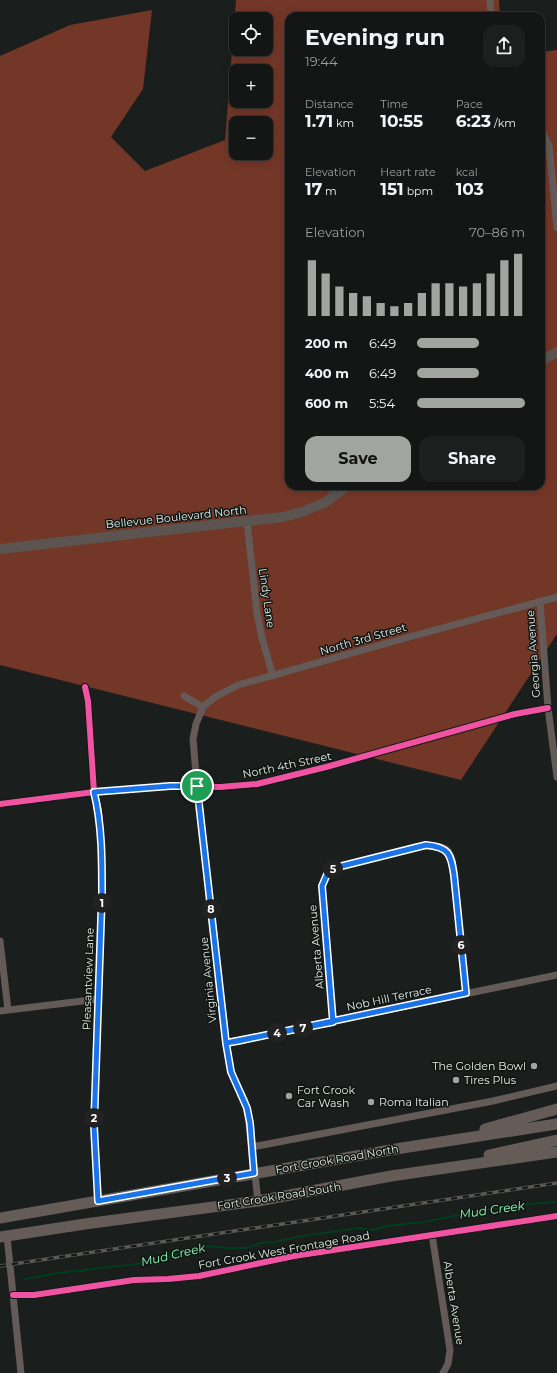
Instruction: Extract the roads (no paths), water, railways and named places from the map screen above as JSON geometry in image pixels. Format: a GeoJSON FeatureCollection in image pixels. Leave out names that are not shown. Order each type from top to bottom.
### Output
{"type":"FeatureCollection","features":[{"type":"Feature","properties":{"kind":"main road"},"geometry":{"type":"LineString","coordinates":[[545,359],[557,352]]}},
{"type":"Feature","properties":{"kind":"main road","name":"Bellevue Boulevard North"},"geometry":{"type":"LineString","coordinates":[[0,549],[283,517],[302,512],[326,502],[342,490]]}},
{"type":"Feature","properties":{"kind":"main road"},"geometry":{"type":"LineString","coordinates":[[436,1142],[557,1109]]}},
{"type":"Feature","properties":{"kind":"main road","name":"Fort Crook Road North"},"geometry":{"type":"LineString","coordinates":[[0,1218],[436,1142],[557,1124]]}},
{"type":"Feature","properties":{"kind":"main road"},"geometry":{"type":"LineString","coordinates":[[452,1167],[496,1153],[557,1140]]}},
{"type":"Feature","properties":{"kind":"main road","name":"Fort Crook Road South"},"geometry":{"type":"LineString","coordinates":[[4,1236],[258,1201],[391,1176],[557,1152]]}},
{"type":"Feature","properties":{"kind":"street"},"geometry":{"type":"LineString","coordinates":[[490,0],[491,12]]}},
{"type":"Feature","properties":{"kind":"street"},"geometry":{"type":"LineString","coordinates":[[545,138],[549,145],[557,228]]}},
{"type":"Feature","properties":{"kind":"street","name":"Lindy Lane"},"geometry":{"type":"LineString","coordinates":[[247,522],[257,613],[262,638],[273,676]]}},
{"type":"Feature","properties":{"kind":"street","name":"North 3rd Street"},"geometry":{"type":"LineString","coordinates":[[203,708],[215,697],[238,685],[557,597]]}},
{"type":"Feature","properties":{"kind":"street","name":"Georgia Avenue"},"geometry":{"type":"LineString","coordinates":[[540,601],[548,708],[557,777]]}},
{"type":"Feature","properties":{"kind":"street","name":"Pleasantview Lane"},"geometry":{"type":"LineString","coordinates":[[85,687],[88,701],[94,792],[99,810],[102,855],[99,999],[94,1126],[98,1201]]}},
{"type":"Feature","properties":{"kind":"street"},"geometry":{"type":"LineString","coordinates":[[184,696],[203,708]]}},
{"type":"Feature","properties":{"kind":"street","name":"Virginia Avenue"},"geometry":{"type":"LineString","coordinates":[[203,708],[196,724],[193,739],[197,786],[226,1043],[231,1072],[247,1108],[258,1201]]}},
{"type":"Feature","properties":{"kind":"street","name":"North 4th Street"},"geometry":{"type":"LineString","coordinates":[[0,804],[94,792],[170,786],[220,787],[257,784],[326,767],[515,714],[548,708]]}},
{"type":"Feature","properties":{"kind":"street","name":"Alberta Avenue"},"geometry":{"type":"LineString","coordinates":[[333,1022],[322,886],[328,872],[334,868],[426,845],[443,848],[448,852],[452,860],[466,993]]}},
{"type":"Feature","properties":{"kind":"street"},"geometry":{"type":"LineString","coordinates":[[0,941],[4,1010],[99,999]]}},
{"type":"Feature","properties":{"kind":"street","name":"Nob Hill Terrace"},"geometry":{"type":"LineString","coordinates":[[226,1043],[557,975]]}},
{"type":"Feature","properties":{"kind":"street"},"geometry":{"type":"LineString","coordinates":[[252,1147],[492,1101],[557,1086]]}},
{"type":"Feature","properties":{"kind":"street","name":"Fort Crook West Frontage Road"},"geometry":{"type":"LineString","coordinates":[[13,1295],[34,1294],[134,1280],[199,1276],[294,1256],[557,1216]]}},
{"type":"Feature","properties":{"kind":"street","name":"Alberta Avenue"},"geometry":{"type":"LineString","coordinates":[[432,1235],[450,1350],[448,1364],[443,1373]]}},
{"type":"Feature","properties":{"kind":"street"},"geometry":{"type":"LineString","coordinates":[[4,1236],[13,1295],[21,1373]]}},
{"type":"Feature","properties":{"kind":"waterway","name":"Mud Creek"},"geometry":{"type":"LineString","coordinates":[[25,1279],[58,1273],[154,1262],[183,1252],[209,1246],[245,1248],[262,1243],[358,1228],[372,1230],[387,1226],[424,1222],[489,1209],[557,1202]]}},
{"type":"Feature","properties":{"kind":"railway"},"geometry":{"type":"LineString","coordinates":[[0,1266],[557,1183]]}},
{"type":"Feature","properties":{"kind":"place","name":"The Golden Bowl"},"geometry":{"type":"Point","coordinates":[534,1066]}},
{"type":"Feature","properties":{"kind":"place","name":"Tires Plus"},"geometry":{"type":"Point","coordinates":[456,1080]}},
{"type":"Feature","properties":{"kind":"place","name":"Fort Crook Car Wash"},"geometry":{"type":"Point","coordinates":[289,1096]}},
{"type":"Feature","properties":{"kind":"place","name":"Roma Italian"},"geometry":{"type":"Point","coordinates":[371,1102]}}]}
